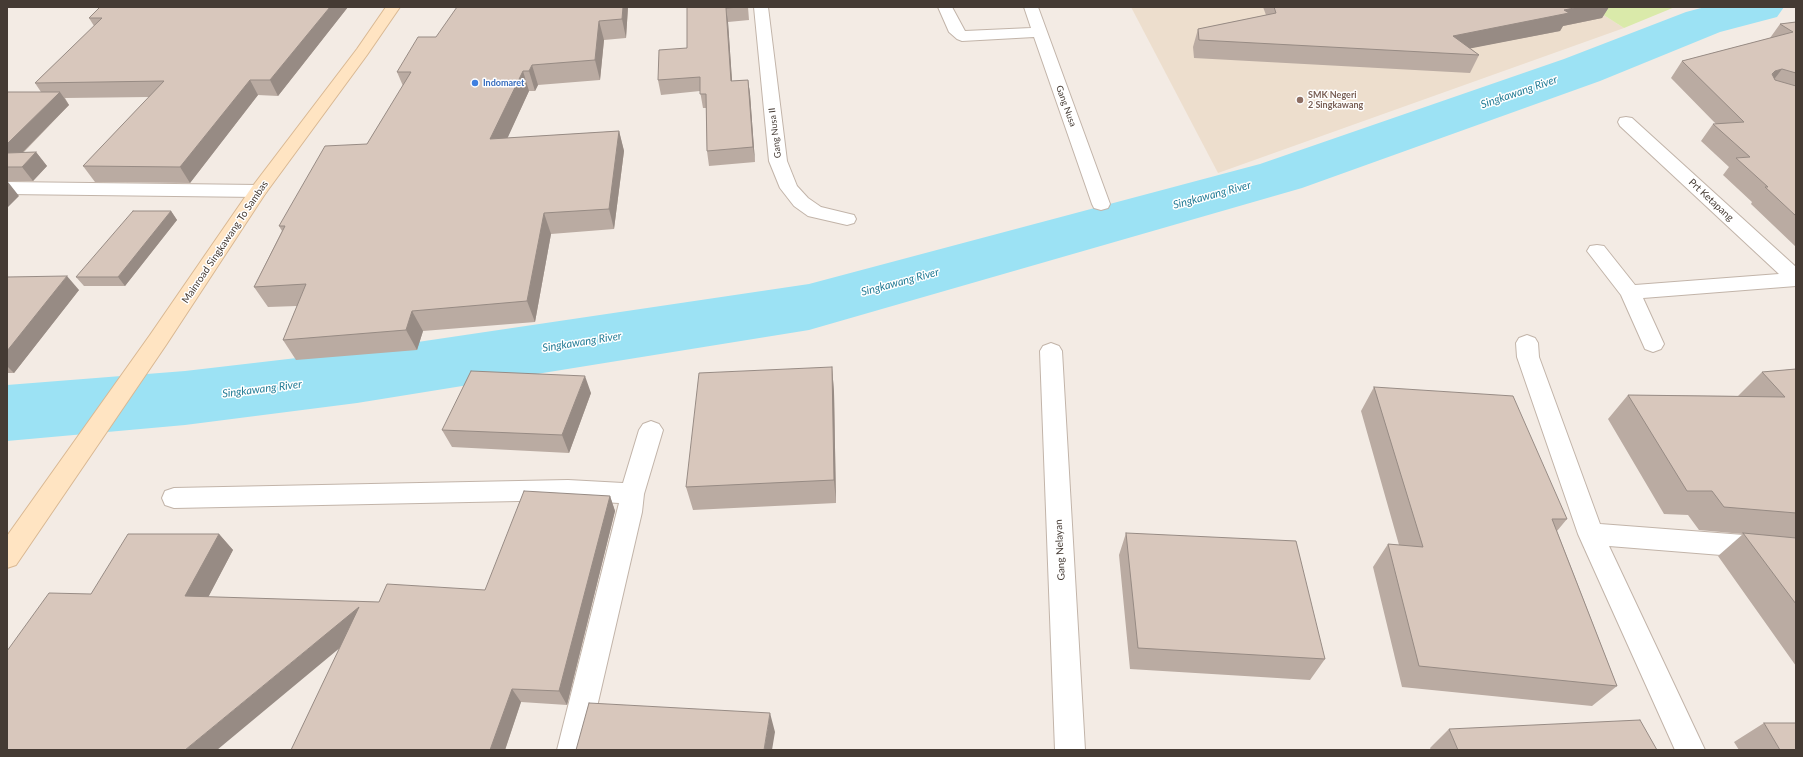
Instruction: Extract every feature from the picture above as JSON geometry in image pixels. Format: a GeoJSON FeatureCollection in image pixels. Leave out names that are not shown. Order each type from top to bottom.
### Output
{"type":"FeatureCollection","features":[{"type":"Feature","properties":{"kind":"street","name":"Mainroad Singkawang To Sambas"},"geometry":{"type":"LineString","coordinates":[[7,557],[158,340],[258,191],[362,52],[393,7]]}},
{"type":"Feature","properties":{"kind":"street","name":"Gang Nusa II"},"geometry":{"type":"LineString","coordinates":[[761,7],[778,161],[789,188],[801,202],[815,212],[847,219]]}},
{"type":"Feature","properties":{"kind":"street"},"geometry":{"type":"LineString","coordinates":[[945,7],[957,32],[962,36],[1040,32]]}},
{"type":"Feature","properties":{"kind":"street","name":"Gang Nusa"},"geometry":{"type":"LineString","coordinates":[[1031,7],[1101,204]]}},
{"type":"Feature","properties":{"kind":"street","name":"Prt Ketapang"},"geometry":{"type":"LineString","coordinates":[[1626,122],[1796,278]]}},
{"type":"Feature","properties":{"kind":"street"},"geometry":{"type":"LineString","coordinates":[[7,188],[258,191]]}},
{"type":"Feature","properties":{"kind":"street"},"geometry":{"type":"LineString","coordinates":[[1597,252],[1630,292],[1653,344]]}},
{"type":"Feature","properties":{"kind":"street"},"geometry":{"type":"LineString","coordinates":[[1630,292],[1796,278]]}},
{"type":"Feature","properties":{"kind":"street"},"geometry":{"type":"LineString","coordinates":[[1527,343],[1528,357],[1591,534],[1690,750]]}},
{"type":"Feature","properties":{"kind":"street","name":"Gang Nelayan"},"geometry":{"type":"LineString","coordinates":[[1051,351],[1070,750]]}},
{"type":"Feature","properties":{"kind":"street"},"geometry":{"type":"LineString","coordinates":[[572,750],[630,512],[632,494],[651,430]]}},
{"type":"Feature","properties":{"kind":"street"},"geometry":{"type":"LineString","coordinates":[[174,498],[568,490],[632,494]]}},
{"type":"Feature","properties":{"kind":"street"},"geometry":{"type":"LineString","coordinates":[[1591,534],[1796,550]]}},
{"type":"Feature","properties":{"kind":"shaded area","name":"SMK Negeri 2 Singkawang"},"geometry":{"type":"Polygon","coordinates":[[[1131,7],[1591,7],[1624,28],[1218,173],[1131,7]]]}},
{"type":"Feature","properties":{"kind":"green space"},"geometry":{"type":"Polygon","coordinates":[[[1591,7],[1675,7],[1624,28],[1591,7]]]}},
{"type":"Feature","properties":{"kind":"building"},"geometry":{"type":"Polygon","coordinates":[[[100,7],[330,7],[270,80],[250,80],[180,167],[83,166],[164,81],[35,83],[102,18],[89,18],[100,7]]]}},
{"type":"Feature","properties":{"kind":"building"},"geometry":{"type":"Polygon","coordinates":[[[457,7],[623,7],[622,19],[599,21],[595,60],[532,65],[529,71],[523,71],[490,139],[619,131],[609,209],[544,213],[527,301],[412,311],[406,330],[283,340],[306,284],[254,287],[285,226],[279,226],[325,146],[367,144],[411,72],[397,72],[418,37],[436,37],[457,7]]]}},
{"type":"Feature","properties":{"kind":"building"},"geometry":{"type":"Polygon","coordinates":[[[687,7],[740,7],[726,8],[731,81],[748,80],[753,147],[707,151],[706,94],[700,94],[700,77],[658,80],[659,50],[687,48],[687,7]]]}},
{"type":"Feature","properties":{"kind":"building"},"geometry":{"type":"Polygon","coordinates":[[[1274,7],[1579,7],[1564,10],[1569,13],[1453,36],[1479,55],[1199,40],[1198,29],[1276,13],[1274,7]]]}},
{"type":"Feature","properties":{"kind":"building"},"geometry":{"type":"Polygon","coordinates":[[[1796,22],[1796,73],[1782,69],[1775,71],[1772,74],[1775,80],[1796,86],[1796,216],[1765,187],[1768,187],[1736,158],[1750,157],[1713,124],[1744,122],[1682,61],[1793,32],[1780,24],[1796,22]]]}},
{"type":"Feature","properties":{"kind":"building"},"geometry":{"type":"Polygon","coordinates":[[[7,92],[60,92],[7,144],[7,92]]]}},
{"type":"Feature","properties":{"kind":"building"},"geometry":{"type":"Polygon","coordinates":[[[36,152],[22,167],[7,167],[7,153],[36,152]]]}},
{"type":"Feature","properties":{"kind":"building"},"geometry":{"type":"Polygon","coordinates":[[[133,211],[171,211],[118,277],[76,277],[133,211]]]}},
{"type":"Feature","properties":{"kind":"building"},"geometry":{"type":"Polygon","coordinates":[[[67,276],[7,351],[7,277],[67,276]]]}},
{"type":"Feature","properties":{"kind":"building"},"geometry":{"type":"Polygon","coordinates":[[[832,367],[834,480],[686,487],[699,373],[832,367]]]}},
{"type":"Feature","properties":{"kind":"building"},"geometry":{"type":"Polygon","coordinates":[[[1796,369],[1796,513],[1724,507],[1712,491],[1687,491],[1628,395],[1785,397],[1762,372],[1796,369]]]}},
{"type":"Feature","properties":{"kind":"building"},"geometry":{"type":"Polygon","coordinates":[[[471,371],[585,376],[562,435],[442,430],[471,371]]]}},
{"type":"Feature","properties":{"kind":"building"},"geometry":{"type":"Polygon","coordinates":[[[1374,387],[1513,396],[1567,519],[1552,519],[1617,686],[1419,666],[1388,544],[1423,547],[1374,387]]]}},
{"type":"Feature","properties":{"kind":"building"},"geometry":{"type":"Polygon","coordinates":[[[524,491],[610,496],[559,691],[512,689],[490,750],[291,750],[359,607],[185,750],[7,750],[7,651],[49,593],[91,594],[128,534],[219,534],[185,596],[379,602],[387,584],[485,590],[524,491]]]}},
{"type":"Feature","properties":{"kind":"building"},"geometry":{"type":"Polygon","coordinates":[[[1126,533],[1296,541],[1325,659],[1138,648],[1126,533]]]}},
{"type":"Feature","properties":{"kind":"building"},"geometry":{"type":"Polygon","coordinates":[[[1743,533],[1796,538],[1796,604],[1743,533]]]}},
{"type":"Feature","properties":{"kind":"building"},"geometry":{"type":"Polygon","coordinates":[[[589,703],[770,713],[764,750],[576,750],[589,703]]]}},
{"type":"Feature","properties":{"kind":"building"},"geometry":{"type":"Polygon","coordinates":[[[1640,720],[1657,750],[1458,750],[1449,729],[1640,720]]]}},
{"type":"Feature","properties":{"kind":"building"},"geometry":{"type":"Polygon","coordinates":[[[1764,723],[1796,723],[1796,750],[1780,750],[1764,723]]]}},
{"type":"Feature","properties":{"kind":"waterway","name":"Singkawang River"},"geometry":{"type":"LineString","coordinates":[[7,413],[185,398],[357,377],[809,307],[1281,176],[1582,70],[1703,22],[1760,7]]}},
{"type":"Feature","properties":{"kind":"place","name":"Indomaret"},"geometry":{"type":"Point","coordinates":[475,83]}},
{"type":"Feature","properties":{"kind":"place","name":"SMK Negeri 2 Singkawang"},"geometry":{"type":"Point","coordinates":[1300,100]}}]}
